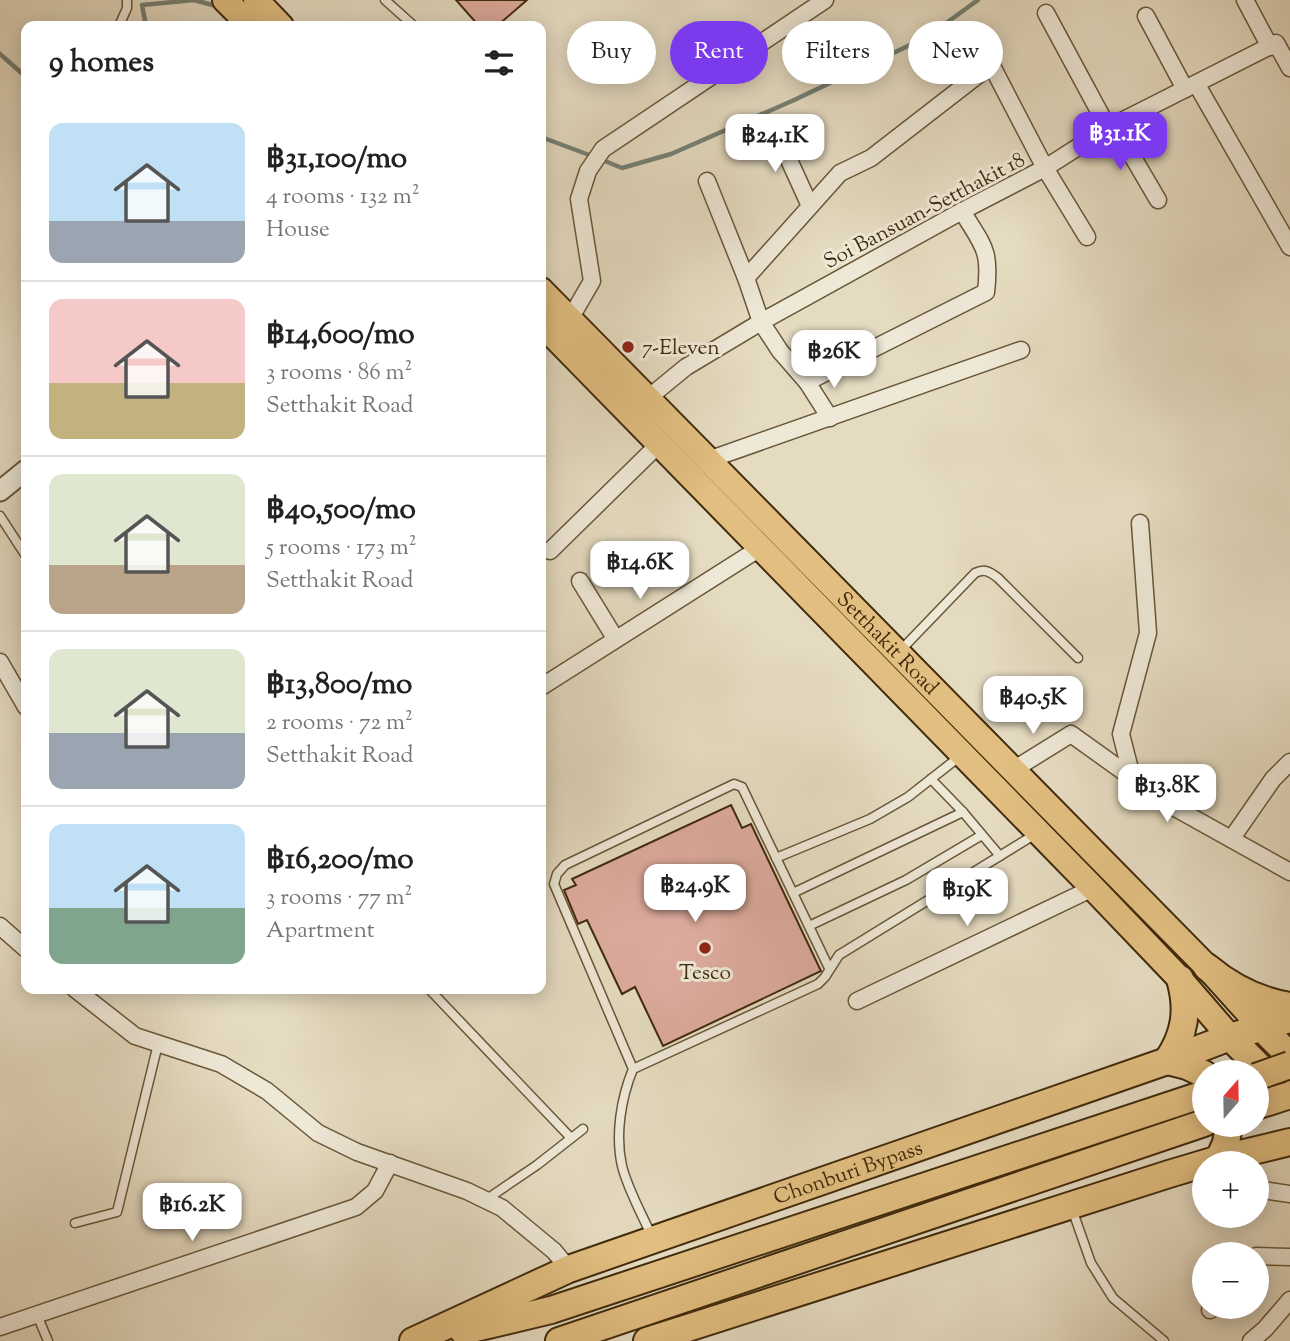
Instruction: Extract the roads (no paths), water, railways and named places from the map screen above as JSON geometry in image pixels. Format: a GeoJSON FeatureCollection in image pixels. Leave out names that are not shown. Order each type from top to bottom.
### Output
{"type":"FeatureCollection","features":[{"type":"Feature","properties":{"kind":"highway"},"geometry":{"type":"LineString","coordinates":[[1207,967],[1239,990],[1290,1006]]}},
{"type":"Feature","properties":{"kind":"highway"},"geometry":{"type":"LineString","coordinates":[[1180,979],[1185,1000],[1185,1022],[1175,1049],[1167,1061],[1192,1068]]}},
{"type":"Feature","properties":{"kind":"highway","name":"Chonburi Bypass"},"geometry":{"type":"LineString","coordinates":[[413,1341],[569,1269],[1230,1037],[1290,1019]]}},
{"type":"Feature","properties":{"kind":"highway"},"geometry":{"type":"LineString","coordinates":[[1262,1028],[1290,1056]]}},
{"type":"Feature","properties":{"kind":"highway"},"geometry":{"type":"LineString","coordinates":[[1230,1037],[1290,1096],[1269,1102]]}},
{"type":"Feature","properties":{"kind":"highway"},"geometry":{"type":"LineString","coordinates":[[1269,1072],[1290,1065]]}},
{"type":"Feature","properties":{"kind":"highway","name":"Chonburi Bypass"},"geometry":{"type":"LineString","coordinates":[[426,1341],[551,1310],[1192,1098]]}},
{"type":"Feature","properties":{"kind":"highway"},"geometry":{"type":"LineString","coordinates":[[559,1341],[1192,1128]]}},
{"type":"Feature","properties":{"kind":"highway"},"geometry":{"type":"LineString","coordinates":[[1265,1151],[1290,1142]]}},
{"type":"Feature","properties":{"kind":"highway"},"geometry":{"type":"LineString","coordinates":[[1269,1163],[1290,1160]]}},
{"type":"Feature","properties":{"kind":"highway"},"geometry":{"type":"LineString","coordinates":[[647,1341],[688,1335],[1169,1174],[1192,1172]]}},
{"type":"Feature","properties":{"kind":"main road"},"geometry":{"type":"LineString","coordinates":[[225,0],[264,17]]}},
{"type":"Feature","properties":{"kind":"main road","name":"Setthakit Road"},"geometry":{"type":"LineString","coordinates":[[546,295],[1207,967],[1262,1028]]}},
{"type":"Feature","properties":{"kind":"main road","name":"Setthakit Road"},"geometry":{"type":"LineString","coordinates":[[546,328],[1039,832],[1180,979],[1230,1037]]}},
{"type":"Feature","properties":{"kind":"main road"},"geometry":{"type":"LineString","coordinates":[[880,671],[898,653]]}},
{"type":"Feature","properties":{"kind":"street"},"geometry":{"type":"LineString","coordinates":[[1245,0],[1270,47],[1276,43],[1290,68]]}},
{"type":"Feature","properties":{"kind":"street"},"geometry":{"type":"LineString","coordinates":[[570,319],[592,281],[579,199],[588,171],[603,149],[814,3]]}},
{"type":"Feature","properties":{"kind":"street"},"geometry":{"type":"LineString","coordinates":[[1046,13],[1111,126],[1158,200]]}},
{"type":"Feature","properties":{"kind":"street"},"geometry":{"type":"LineString","coordinates":[[1146,16],[1290,247]]}},
{"type":"Feature","properties":{"kind":"street","name":"Soi Bansuan-Setthakit 18"},"geometry":{"type":"LineString","coordinates":[[648,400],[687,367],[761,322],[1045,168],[1111,126],[1270,47]]}},
{"type":"Feature","properties":{"kind":"street"},"geometry":{"type":"LineString","coordinates":[[746,278],[839,173],[871,158],[982,72],[993,68],[1045,168],[1087,237]]}},
{"type":"Feature","properties":{"kind":"street"},"geometry":{"type":"LineString","coordinates":[[774,127],[810,206]]}},
{"type":"Feature","properties":{"kind":"street"},"geometry":{"type":"LineString","coordinates":[[707,181],[761,322],[780,351],[807,382],[830,418]]}},
{"type":"Feature","properties":{"kind":"street"},"geometry":{"type":"LineString","coordinates":[[807,382],[986,292],[989,269],[986,251],[962,211]]}},
{"type":"Feature","properties":{"kind":"street"},"geometry":{"type":"LineString","coordinates":[[708,460],[1021,350]]}},
{"type":"Feature","properties":{"kind":"street"},"geometry":{"type":"LineString","coordinates":[[550,551],[659,444]]}},
{"type":"Feature","properties":{"kind":"street"},"geometry":{"type":"LineString","coordinates":[[0,491],[21,474]]}},
{"type":"Feature","properties":{"kind":"street"},"geometry":{"type":"LineString","coordinates":[[1132,777],[1121,734],[1148,633],[1140,523]]}},
{"type":"Feature","properties":{"kind":"street"},"geometry":{"type":"LineString","coordinates":[[546,684],[760,548]]}},
{"type":"Feature","properties":{"kind":"street"},"geometry":{"type":"LineString","coordinates":[[580,581],[615,638]]}},
{"type":"Feature","properties":{"kind":"street"},"geometry":{"type":"LineString","coordinates":[[0,662],[21,698]]}},
{"type":"Feature","properties":{"kind":"street"},"geometry":{"type":"LineString","coordinates":[[1013,770],[1071,734],[1170,805],[1290,872]]}},
{"type":"Feature","properties":{"kind":"street"},"geometry":{"type":"LineString","coordinates":[[1232,838],[1273,779],[1290,762]]}},
{"type":"Feature","properties":{"kind":"street"},"geometry":{"type":"LineString","coordinates":[[857,1001],[1093,888]]}},
{"type":"Feature","properties":{"kind":"street"},"geometry":{"type":"LineString","coordinates":[[0,926],[21,945]]}},
{"type":"Feature","properties":{"kind":"street"},"geometry":{"type":"LineString","coordinates":[[83,994],[135,1036],[221,1064],[267,1091],[318,1133],[357,1152],[486,1199],[502,1208],[554,1251],[569,1269]]}},
{"type":"Feature","properties":{"kind":"street"},"geometry":{"type":"LineString","coordinates":[[0,1327],[356,1207],[375,1191],[390,1163]]}},
{"type":"Feature","properties":{"kind":"street"},"geometry":{"type":"LineString","coordinates":[[1269,1191],[1290,1194]]}},
{"type":"Feature","properties":{"kind":"street"},"geometry":{"type":"LineString","coordinates":[[1269,1256],[1290,1257]]}},
{"type":"Feature","properties":{"kind":"street"},"geometry":{"type":"LineString","coordinates":[[1251,1341],[1290,1300]]}},
{"type":"Feature","properties":{"kind":"lane"},"geometry":{"type":"LineString","coordinates":[[121,21],[127,8],[127,0]]}},
{"type":"Feature","properties":{"kind":"lane"},"geometry":{"type":"LineString","coordinates":[[385,0],[408,21]]}},
{"type":"Feature","properties":{"kind":"lane"},"geometry":{"type":"LineString","coordinates":[[0,516],[21,548]]}},
{"type":"Feature","properties":{"kind":"lane"},"geometry":{"type":"LineString","coordinates":[[898,653],[975,573],[982,569],[998,578],[1078,658]]}},
{"type":"Feature","properties":{"kind":"lane"},"geometry":{"type":"LineString","coordinates":[[776,858],[870,819],[908,797],[962,754]]}},
{"type":"Feature","properties":{"kind":"lane"},"geometry":{"type":"LineString","coordinates":[[931,779],[1000,856]]}},
{"type":"Feature","properties":{"kind":"lane"},"geometry":{"type":"LineString","coordinates":[[633,1069],[554,884],[557,874],[565,865],[734,784],[742,787],[829,968]]}},
{"type":"Feature","properties":{"kind":"lane"},"geometry":{"type":"LineString","coordinates":[[793,893],[963,813]]}},
{"type":"Feature","properties":{"kind":"lane"},"geometry":{"type":"LineString","coordinates":[[653,1239],[622,1168],[620,1121],[626,1086],[633,1069],[818,984],[839,955],[1039,832]]}},
{"type":"Feature","properties":{"kind":"lane"},"geometry":{"type":"LineString","coordinates":[[809,926],[906,880],[982,835]]}},
{"type":"Feature","properties":{"kind":"lane"},"geometry":{"type":"LineString","coordinates":[[434,994],[571,1138]]}},
{"type":"Feature","properties":{"kind":"lane"},"geometry":{"type":"LineString","coordinates":[[75,1223],[117,1212],[158,1044]]}},
{"type":"Feature","properties":{"kind":"lane"},"geometry":{"type":"LineString","coordinates":[[486,1199],[537,1165],[583,1129]]}},
{"type":"Feature","properties":{"kind":"lane"},"geometry":{"type":"LineString","coordinates":[[1071,1207],[1091,1263],[1113,1298],[1164,1341]]}},
{"type":"Feature","properties":{"kind":"lane"},"geometry":{"type":"LineString","coordinates":[[37,1315],[48,1341]]}},
{"type":"Feature","properties":{"kind":"waterway"},"geometry":{"type":"LineString","coordinates":[[145,21],[142,5],[194,0],[220,7]]}},
{"type":"Feature","properties":{"kind":"waterway"},"geometry":{"type":"LineString","coordinates":[[600,159],[622,168],[671,154],[927,37],[978,0]]}},
{"type":"Feature","properties":{"kind":"waterway"},"geometry":{"type":"LineString","coordinates":[[0,54],[21,73]]}},
{"type":"Feature","properties":{"kind":"waterway"},"geometry":{"type":"LineString","coordinates":[[546,139],[592,156]]}},
{"type":"Feature","properties":{"kind":"place","name":"7-Eleven"},"geometry":{"type":"Point","coordinates":[628,347]}},
{"type":"Feature","properties":{"kind":"place","name":"Tesco"},"geometry":{"type":"Point","coordinates":[705,948]}}]}
